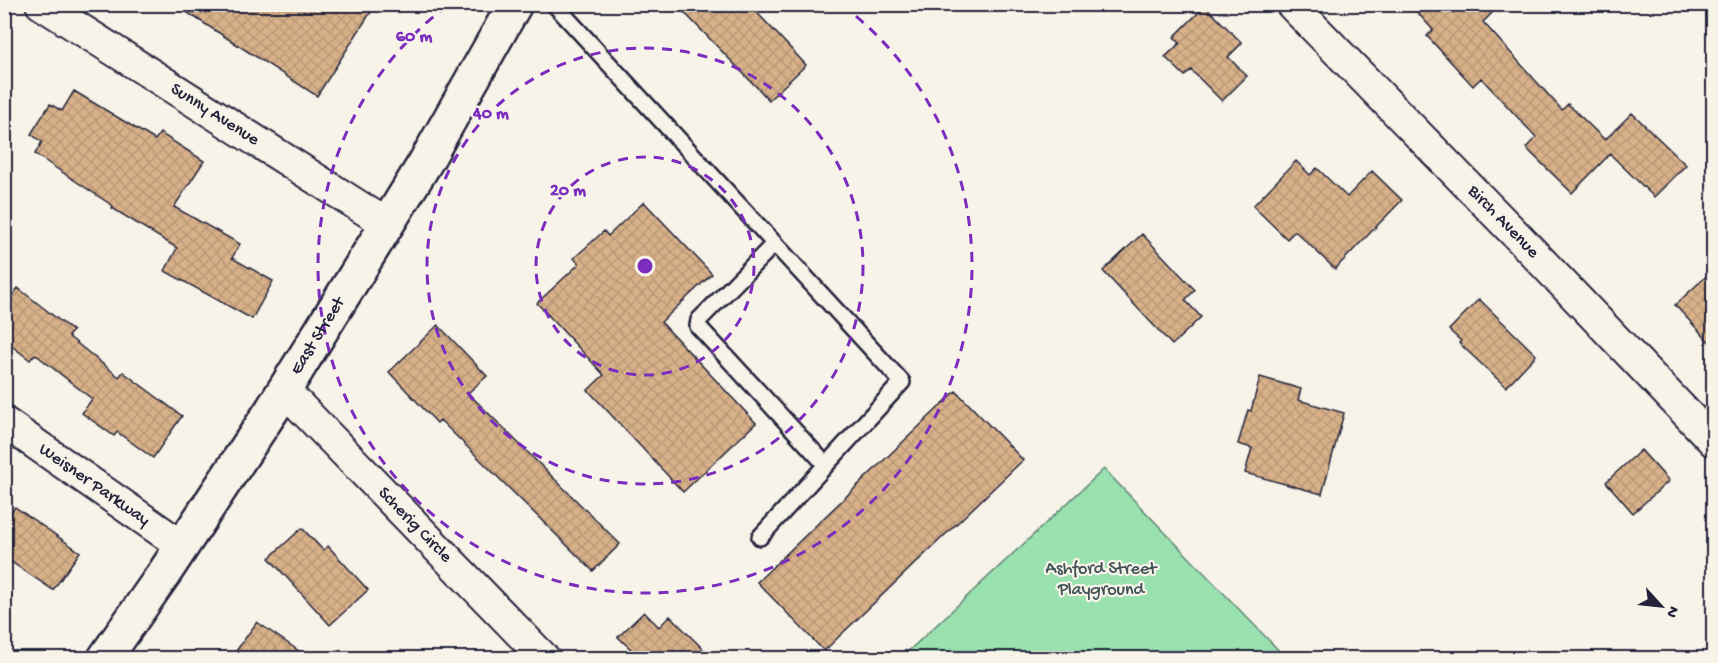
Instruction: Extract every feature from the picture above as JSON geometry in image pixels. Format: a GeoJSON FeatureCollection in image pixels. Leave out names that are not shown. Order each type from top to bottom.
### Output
{"type":"FeatureCollection","features":[{"type":"Feature","properties":{"kind":"main road","name":"East Street"},"geometry":{"type":"LineString","coordinates":[[105,658],[182,546],[284,390],[425,164],[515,4]]}},
{"type":"Feature","properties":{"kind":"street","name":"Sunny Avenue"},"geometry":{"type":"LineString","coordinates":[[41,4],[387,224]]}},
{"type":"Feature","properties":{"kind":"street","name":"Birch Avenue"},"geometry":{"type":"LineString","coordinates":[[1291,4],[1524,243],[1713,442]]}},
{"type":"Feature","properties":{"kind":"street","name":"Scherig Circle"},"geometry":{"type":"LineString","coordinates":[[284,390],[543,658]]}},
{"type":"Feature","properties":{"kind":"street","name":"Weisner Parkway"},"geometry":{"type":"LineString","coordinates":[[4,422],[182,546]]}},
{"type":"Feature","properties":{"kind":"lane"},"geometry":{"type":"LineString","coordinates":[[554,4],[902,382],[760,537]]}},
{"type":"Feature","properties":{"kind":"lane"},"geometry":{"type":"LineString","coordinates":[[774,244],[699,320],[698,326],[826,465]]}},
{"type":"Feature","properties":{"kind":"green space","name":"Ashford Street Playground"},"geometry":{"type":"Polygon","coordinates":[[[1104,469],[1286,658],[901,658],[1104,469]]]}},
{"type":"Feature","properties":{"kind":"building"},"geometry":{"type":"Polygon","coordinates":[[[174,4],[376,4],[317,96],[174,4]]]}},
{"type":"Feature","properties":{"kind":"building"},"geometry":{"type":"Polygon","coordinates":[[[676,4],[749,4],[806,65],[769,100],[676,4]]]}},
{"type":"Feature","properties":{"kind":"building"},"geometry":{"type":"Polygon","coordinates":[[[1410,4],[1501,4],[1483,22],[1562,110],[1568,104],[1605,140],[1632,113],[1686,165],[1654,197],[1610,154],[1572,193],[1526,148],[1536,137],[1481,78],[1473,86],[1427,36],[1433,30],[1410,4]]]}},
{"type":"Feature","properties":{"kind":"building"},"geometry":{"type":"Polygon","coordinates":[[[1205,6],[1242,43],[1228,57],[1247,76],[1222,101],[1191,70],[1185,76],[1165,57],[1180,43],[1174,37],[1205,6]]]}},
{"type":"Feature","properties":{"kind":"building"},"geometry":{"type":"Polygon","coordinates":[[[74,91],[155,140],[160,133],[204,161],[174,207],[240,244],[232,258],[273,281],[252,319],[165,271],[177,248],[112,208],[113,206],[35,154],[42,142],[31,134],[50,104],[62,111],[74,91]]]}},
{"type":"Feature","properties":{"kind":"building"},"geometry":{"type":"Polygon","coordinates":[[[1296,161],[1310,175],[1317,168],[1347,197],[1372,171],[1402,200],[1335,269],[1295,231],[1287,239],[1253,206],[1296,161]]]}},
{"type":"Feature","properties":{"kind":"building"},"geometry":{"type":"Polygon","coordinates":[[[644,202],[712,274],[661,322],[756,423],[683,492],[588,390],[604,375],[537,303],[579,264],[574,258],[604,231],[608,236],[644,202]]]}},
{"type":"Feature","properties":{"kind":"building"},"geometry":{"type":"Polygon","coordinates":[[[1142,234],[1195,290],[1185,300],[1201,317],[1172,345],[1103,271],[1142,234]]]}},
{"type":"Feature","properties":{"kind":"building"},"geometry":{"type":"Polygon","coordinates":[[[1713,270],[1713,346],[1675,305],[1713,270]]]}},
{"type":"Feature","properties":{"kind":"building"},"geometry":{"type":"Polygon","coordinates":[[[18,288],[73,331],[68,336],[119,377],[123,372],[182,416],[153,458],[117,432],[114,436],[82,413],[92,399],[35,354],[30,360],[4,340],[4,306],[18,288]]]}},
{"type":"Feature","properties":{"kind":"building"},"geometry":{"type":"Polygon","coordinates":[[[1479,299],[1536,355],[1506,387],[1459,343],[1461,341],[1449,330],[1479,299]]]}},
{"type":"Feature","properties":{"kind":"building"},"geometry":{"type":"Polygon","coordinates":[[[438,325],[487,376],[468,393],[620,544],[593,571],[440,420],[437,423],[389,372],[438,325]]]}},
{"type":"Feature","properties":{"kind":"building"},"geometry":{"type":"Polygon","coordinates":[[[1260,377],[1301,389],[1298,400],[1344,413],[1322,494],[1245,473],[1252,448],[1238,444],[1248,410],[1251,411],[1260,377]]]}},
{"type":"Feature","properties":{"kind":"building"},"geometry":{"type":"Polygon","coordinates":[[[956,391],[1023,460],[824,651],[757,582],[956,391]]]}},
{"type":"Feature","properties":{"kind":"building"},"geometry":{"type":"Polygon","coordinates":[[[1641,450],[1669,481],[1633,513],[1606,482],[1641,450]]]}},
{"type":"Feature","properties":{"kind":"building"},"geometry":{"type":"Polygon","coordinates":[[[15,507],[80,552],[53,590],[4,557],[4,522],[15,507]]]}},
{"type":"Feature","properties":{"kind":"building"},"geometry":{"type":"Polygon","coordinates":[[[302,528],[323,550],[328,546],[368,590],[330,625],[269,558],[302,528]]]}},
{"type":"Feature","properties":{"kind":"building"},"geometry":{"type":"Polygon","coordinates":[[[644,612],[659,627],[670,616],[712,658],[628,658],[634,652],[618,637],[644,612]]]}},
{"type":"Feature","properties":{"kind":"building"},"geometry":{"type":"Polygon","coordinates":[[[257,622],[309,658],[231,658],[257,622]]]}}]}
